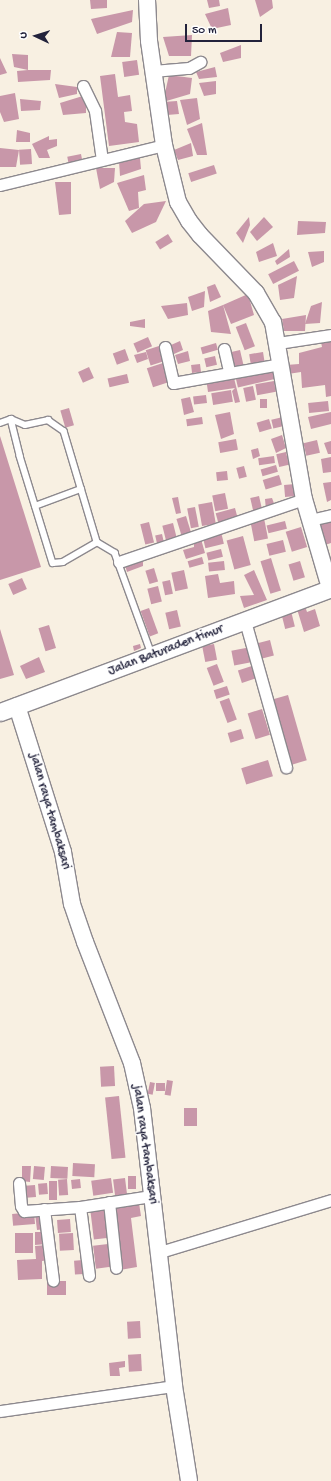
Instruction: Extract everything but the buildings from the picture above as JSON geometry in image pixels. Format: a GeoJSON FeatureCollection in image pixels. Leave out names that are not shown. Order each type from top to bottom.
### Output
{"type":"FeatureCollection","features":[{"type":"Feature","properties":{"kind":"main road","name":"Jalan Baturaden timur"},"geometry":{"type":"LineString","coordinates":[[0,712],[153,656],[330,588]]}},
{"type":"Feature","properties":{"kind":"street"},"geometry":{"type":"LineString","coordinates":[[147,0],[153,71],[164,145],[178,202],[189,221],[266,307],[278,343],[304,499],[330,588]]}},
{"type":"Feature","properties":{"kind":"street"},"geometry":{"type":"LineString","coordinates":[[153,71],[189,68],[200,62]]}},
{"type":"Feature","properties":{"kind":"street"},"geometry":{"type":"LineString","coordinates":[[83,86],[95,111],[102,160]]}},
{"type":"Feature","properties":{"kind":"street"},"geometry":{"type":"LineString","coordinates":[[0,185],[164,145]]}},
{"type":"Feature","properties":{"kind":"street"},"geometry":{"type":"LineString","coordinates":[[278,343],[331,335]]}},
{"type":"Feature","properties":{"kind":"street"},"geometry":{"type":"LineString","coordinates":[[165,348],[173,383],[229,371],[281,364]]}},
{"type":"Feature","properties":{"kind":"street"},"geometry":{"type":"LineString","coordinates":[[224,349],[229,371]]}},
{"type":"Feature","properties":{"kind":"street"},"geometry":{"type":"LineString","coordinates":[[119,562],[304,499]]}},
{"type":"Feature","properties":{"kind":"street"},"geometry":{"type":"LineString","coordinates":[[310,520],[331,514]]}},
{"type":"Feature","properties":{"kind":"street"},"geometry":{"type":"LineString","coordinates":[[245,621],[286,767]]}},
{"type":"Feature","properties":{"kind":"street","name":"jalan raya tambaksari"},"geometry":{"type":"LineString","coordinates":[[18,706],[63,852],[72,904],[84,942],[132,1063],[142,1108],[151,1196],[160,1252],[174,1386],[189,1481]]}},
{"type":"Feature","properties":{"kind":"street"},"geometry":{"type":"LineString","coordinates":[[19,1184],[22,1209],[80,1207],[151,1196]]}},
{"type":"Feature","properties":{"kind":"street"},"geometry":{"type":"LineString","coordinates":[[160,1252],[331,1200]]}},
{"type":"Feature","properties":{"kind":"street"},"geometry":{"type":"LineString","coordinates":[[109,1202],[116,1268]]}},
{"type":"Feature","properties":{"kind":"street"},"geometry":{"type":"LineString","coordinates":[[80,1207],[89,1275]]}},
{"type":"Feature","properties":{"kind":"street"},"geometry":{"type":"LineString","coordinates":[[44,1209],[53,1280]]}},
{"type":"Feature","properties":{"kind":"street"},"geometry":{"type":"LineString","coordinates":[[0,1411],[174,1386]]}},
{"type":"Feature","properties":{"kind":"lane"},"geometry":{"type":"LineString","coordinates":[[0,423],[11,419],[25,425],[48,420],[59,425],[64,430],[80,489],[97,542],[115,553],[153,656]]}},
{"type":"Feature","properties":{"kind":"lane"},"geometry":{"type":"LineString","coordinates":[[11,419],[34,506],[53,562],[63,562],[97,542]]}},
{"type":"Feature","properties":{"kind":"lane"},"geometry":{"type":"LineString","coordinates":[[34,506],[80,489]]}}]}
